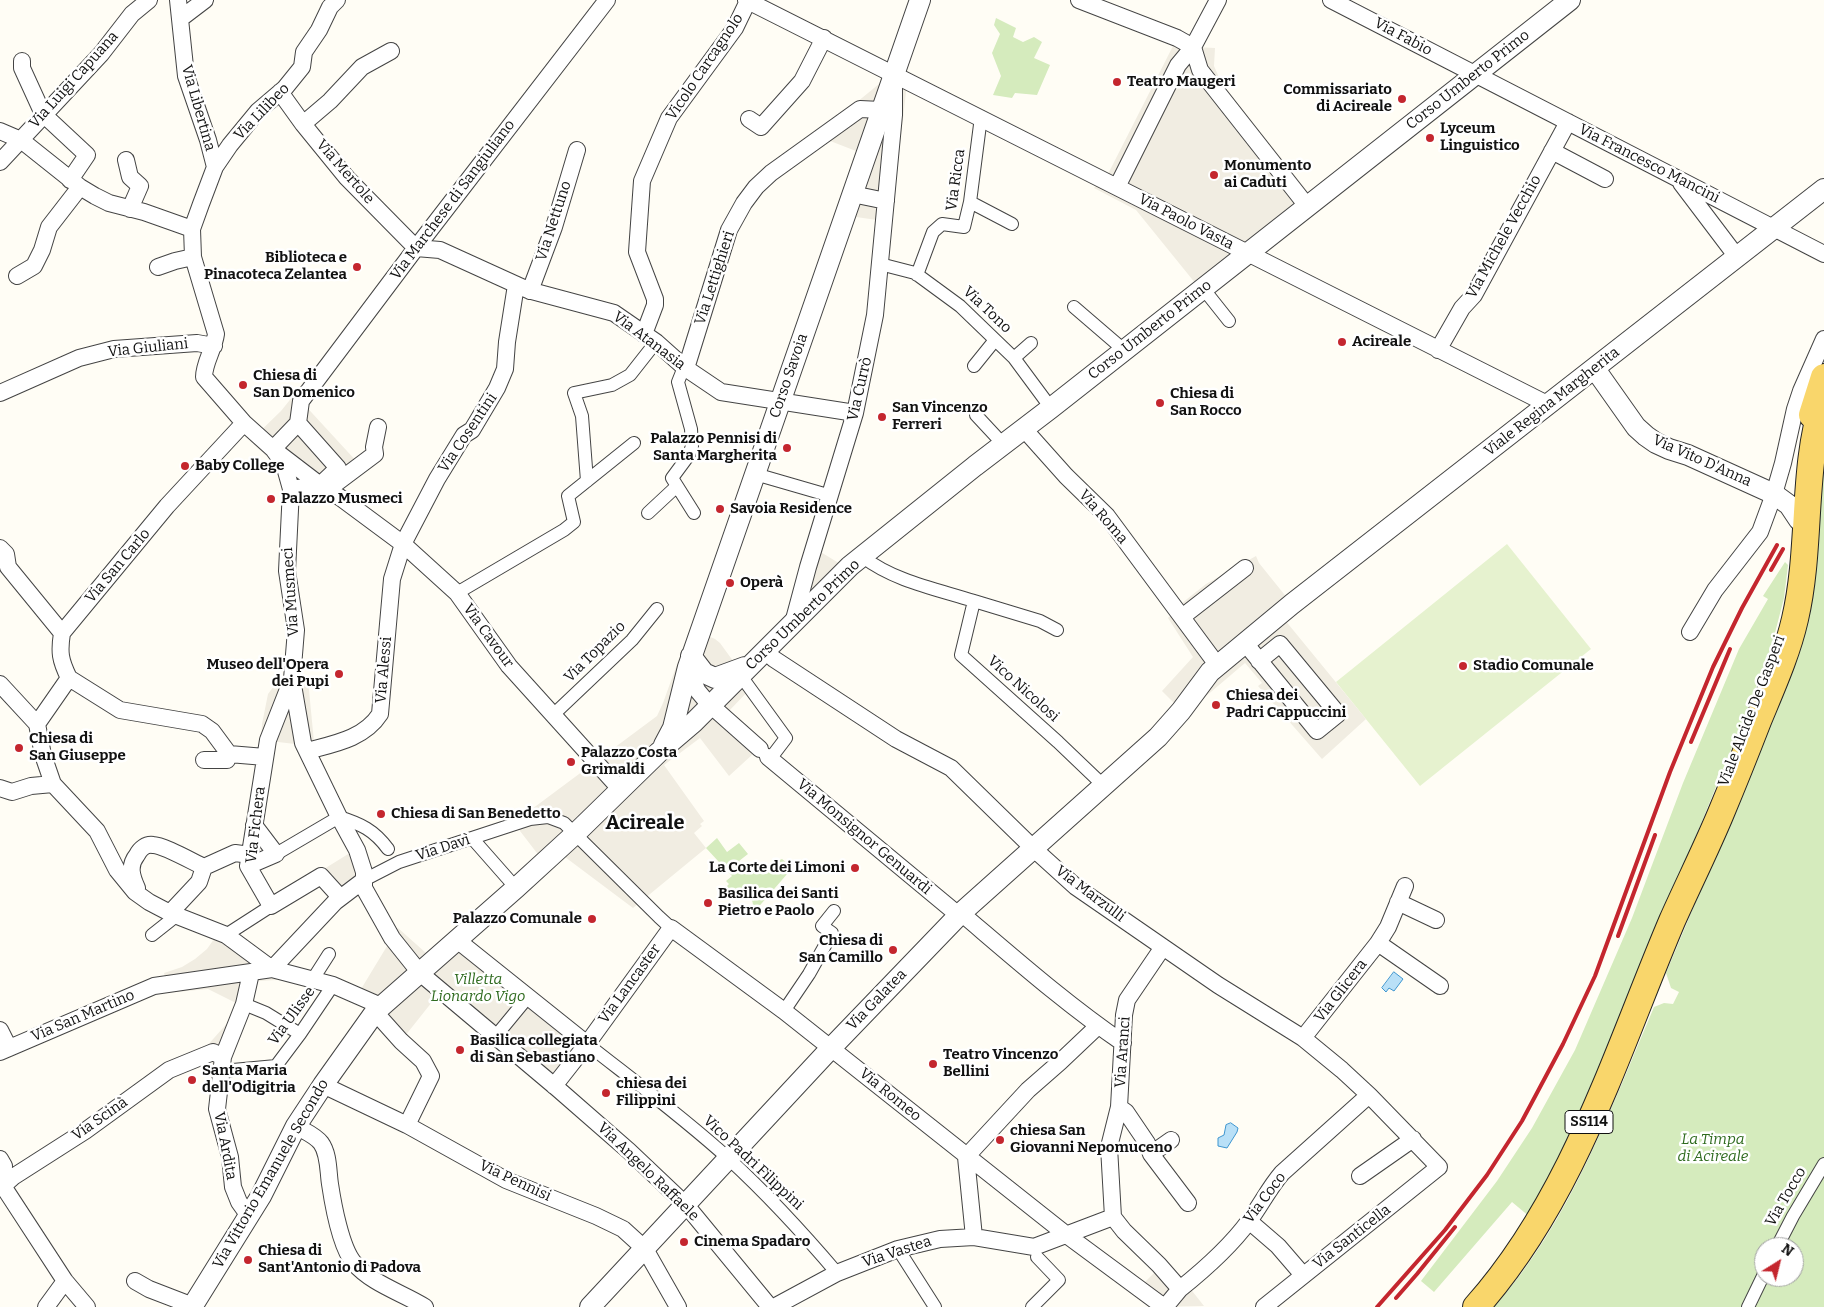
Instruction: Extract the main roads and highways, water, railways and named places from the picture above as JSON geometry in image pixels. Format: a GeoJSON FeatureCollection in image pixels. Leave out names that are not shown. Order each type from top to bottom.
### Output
{"type":"FeatureCollection","features":[{"type":"Feature","properties":{"kind":"main road","name":"Viale Alcide De Gasperi"},"geometry":{"type":"LineString","coordinates":[[1476,1307],[1511,1264],[1536,1227],[1556,1192],[1593,1113],[1673,920],[1720,814],[1771,678],[1788,617],[1794,574],[1803,457],[1816,400],[1824,377]]}},
{"type":"Feature","properties":{"kind":"main road","name":"Viale Alcide De Gasperi"},"geometry":{"type":"LineString","coordinates":[[1771,678],[1787,649],[1800,590],[1805,548],[1810,456],[1824,399]]}},
{"type":"Feature","properties":{"kind":"water"},"geometry":{"type":"Polygon","coordinates":[[[1394,972],[1403,979],[1394,991],[1389,988],[1386,992],[1382,988],[1394,972]]]}},
{"type":"Feature","properties":{"kind":"water"},"geometry":{"type":"Polygon","coordinates":[[[1231,1123],[1238,1128],[1237,1132],[1227,1148],[1218,1146],[1218,1138],[1224,1135],[1226,1125],[1231,1123]]]}},
{"type":"Feature","properties":{"kind":"railway"},"geometry":{"type":"LineString","coordinates":[[1377,1307],[1445,1230],[1487,1175],[1522,1121],[1563,1044],[1595,976],[1670,772],[1713,667],[1742,608],[1777,545]]}},
{"type":"Feature","properties":{"kind":"railway"},"geometry":{"type":"LineString","coordinates":[[1771,570],[1783,549]]}},
{"type":"Feature","properties":{"kind":"railway"},"geometry":{"type":"LineString","coordinates":[[1691,742],[1730,649]]}},
{"type":"Feature","properties":{"kind":"railway"},"geometry":{"type":"LineString","coordinates":[[1618,936],[1655,835]]}},
{"type":"Feature","properties":{"kind":"railway"},"geometry":{"type":"LineString","coordinates":[[1396,1298],[1455,1227]]}},
{"type":"Feature","properties":{"kind":"place","name":"Teatro Maugeri"},"geometry":{"type":"Point","coordinates":[1117,82]}},
{"type":"Feature","properties":{"kind":"place","name":"Commissariato di Acireale"},"geometry":{"type":"Point","coordinates":[1402,99]}},
{"type":"Feature","properties":{"kind":"place","name":"Lyceum Linguistico"},"geometry":{"type":"Point","coordinates":[1430,138]}},
{"type":"Feature","properties":{"kind":"place","name":"Monumento ai Caduti"},"geometry":{"type":"Point","coordinates":[1214,175]}},
{"type":"Feature","properties":{"kind":"place","name":"Biblioteca e Pinacoteca Zelantea"},"geometry":{"type":"Point","coordinates":[357,267]}},
{"type":"Feature","properties":{"kind":"place","name":"Acireale"},"geometry":{"type":"Point","coordinates":[1342,342]}},
{"type":"Feature","properties":{"kind":"place","name":"Chiesa di San Domenico"},"geometry":{"type":"Point","coordinates":[243,385]}},
{"type":"Feature","properties":{"kind":"place","name":"Chiesa di San Rocco"},"geometry":{"type":"Point","coordinates":[1160,403]}},
{"type":"Feature","properties":{"kind":"place","name":"San Vincenzo Ferreri"},"geometry":{"type":"Point","coordinates":[882,417]}},
{"type":"Feature","properties":{"kind":"place","name":"Palazzo Pennisi di Santa Margherita"},"geometry":{"type":"Point","coordinates":[787,448]}},
{"type":"Feature","properties":{"kind":"place","name":"Baby College"},"geometry":{"type":"Point","coordinates":[185,466]}},
{"type":"Feature","properties":{"kind":"place","name":"Palazzo Musmeci"},"geometry":{"type":"Point","coordinates":[271,499]}},
{"type":"Feature","properties":{"kind":"place","name":"Savoia Residence"},"geometry":{"type":"Point","coordinates":[720,509]}},
{"type":"Feature","properties":{"kind":"place","name":"Operà"},"geometry":{"type":"Point","coordinates":[730,583]}},
{"type":"Feature","properties":{"kind":"place","name":"Stadio Comunale"},"geometry":{"type":"Point","coordinates":[1463,666]}},
{"type":"Feature","properties":{"kind":"place","name":"Museo dell'Opera dei Pupi"},"geometry":{"type":"Point","coordinates":[339,674]}},
{"type":"Feature","properties":{"kind":"place","name":"Chiesa dei Padri Cappuccini"},"geometry":{"type":"Point","coordinates":[1216,705]}},
{"type":"Feature","properties":{"kind":"place","name":"Chiesa di San Giuseppe"},"geometry":{"type":"Point","coordinates":[19,748]}},
{"type":"Feature","properties":{"kind":"place","name":"Palazzo Costa Grimaldi"},"geometry":{"type":"Point","coordinates":[571,762]}},
{"type":"Feature","properties":{"kind":"place","name":"Chiesa di San Benedetto"},"geometry":{"type":"Point","coordinates":[381,814]}},
{"type":"Feature","properties":{"kind":"place","name":"La Corte dei Limoni"},"geometry":{"type":"Point","coordinates":[855,868]}},
{"type":"Feature","properties":{"kind":"place","name":"Basilica dei Santi Pietro e Paolo"},"geometry":{"type":"Point","coordinates":[708,903]}},
{"type":"Feature","properties":{"kind":"place","name":"Palazzo Comunale"},"geometry":{"type":"Point","coordinates":[592,919]}},
{"type":"Feature","properties":{"kind":"place","name":"Chiesa di San Camillo"},"geometry":{"type":"Point","coordinates":[893,950]}},
{"type":"Feature","properties":{"kind":"place","name":"Basilica collegiata di San Sebastiano"},"geometry":{"type":"Point","coordinates":[460,1050]}},
{"type":"Feature","properties":{"kind":"place","name":"Teatro Vincenzo Bellini"},"geometry":{"type":"Point","coordinates":[933,1064]}},
{"type":"Feature","properties":{"kind":"place","name":"Santa Maria dell'Odigitria"},"geometry":{"type":"Point","coordinates":[192,1080]}},
{"type":"Feature","properties":{"kind":"place","name":"chiesa dei Filippini"},"geometry":{"type":"Point","coordinates":[606,1093]}},
{"type":"Feature","properties":{"kind":"place","name":"chiesa San Giovanni Nepomuceno"},"geometry":{"type":"Point","coordinates":[1000,1140]}},
{"type":"Feature","properties":{"kind":"place","name":"Cinema Spadaro"},"geometry":{"type":"Point","coordinates":[684,1242]}},
{"type":"Feature","properties":{"kind":"place","name":"Chiesa di Sant'Antonio di Padova"},"geometry":{"type":"Point","coordinates":[248,1260]}},
{"type":"Feature","properties":{"kind":"district","name":"Acireale"},"geometry":{"type":"Point","coordinates":[645,823]}},
{"type":"Feature","properties":{"kind":"park label","name":"Villetta Lionardo Vigo"},"geometry":{"type":"Point","coordinates":[478,988]}},
{"type":"Feature","properties":{"kind":"park label","name":"La Timpa di Acireale"},"geometry":{"type":"Point","coordinates":[1713,1148]}}]}
